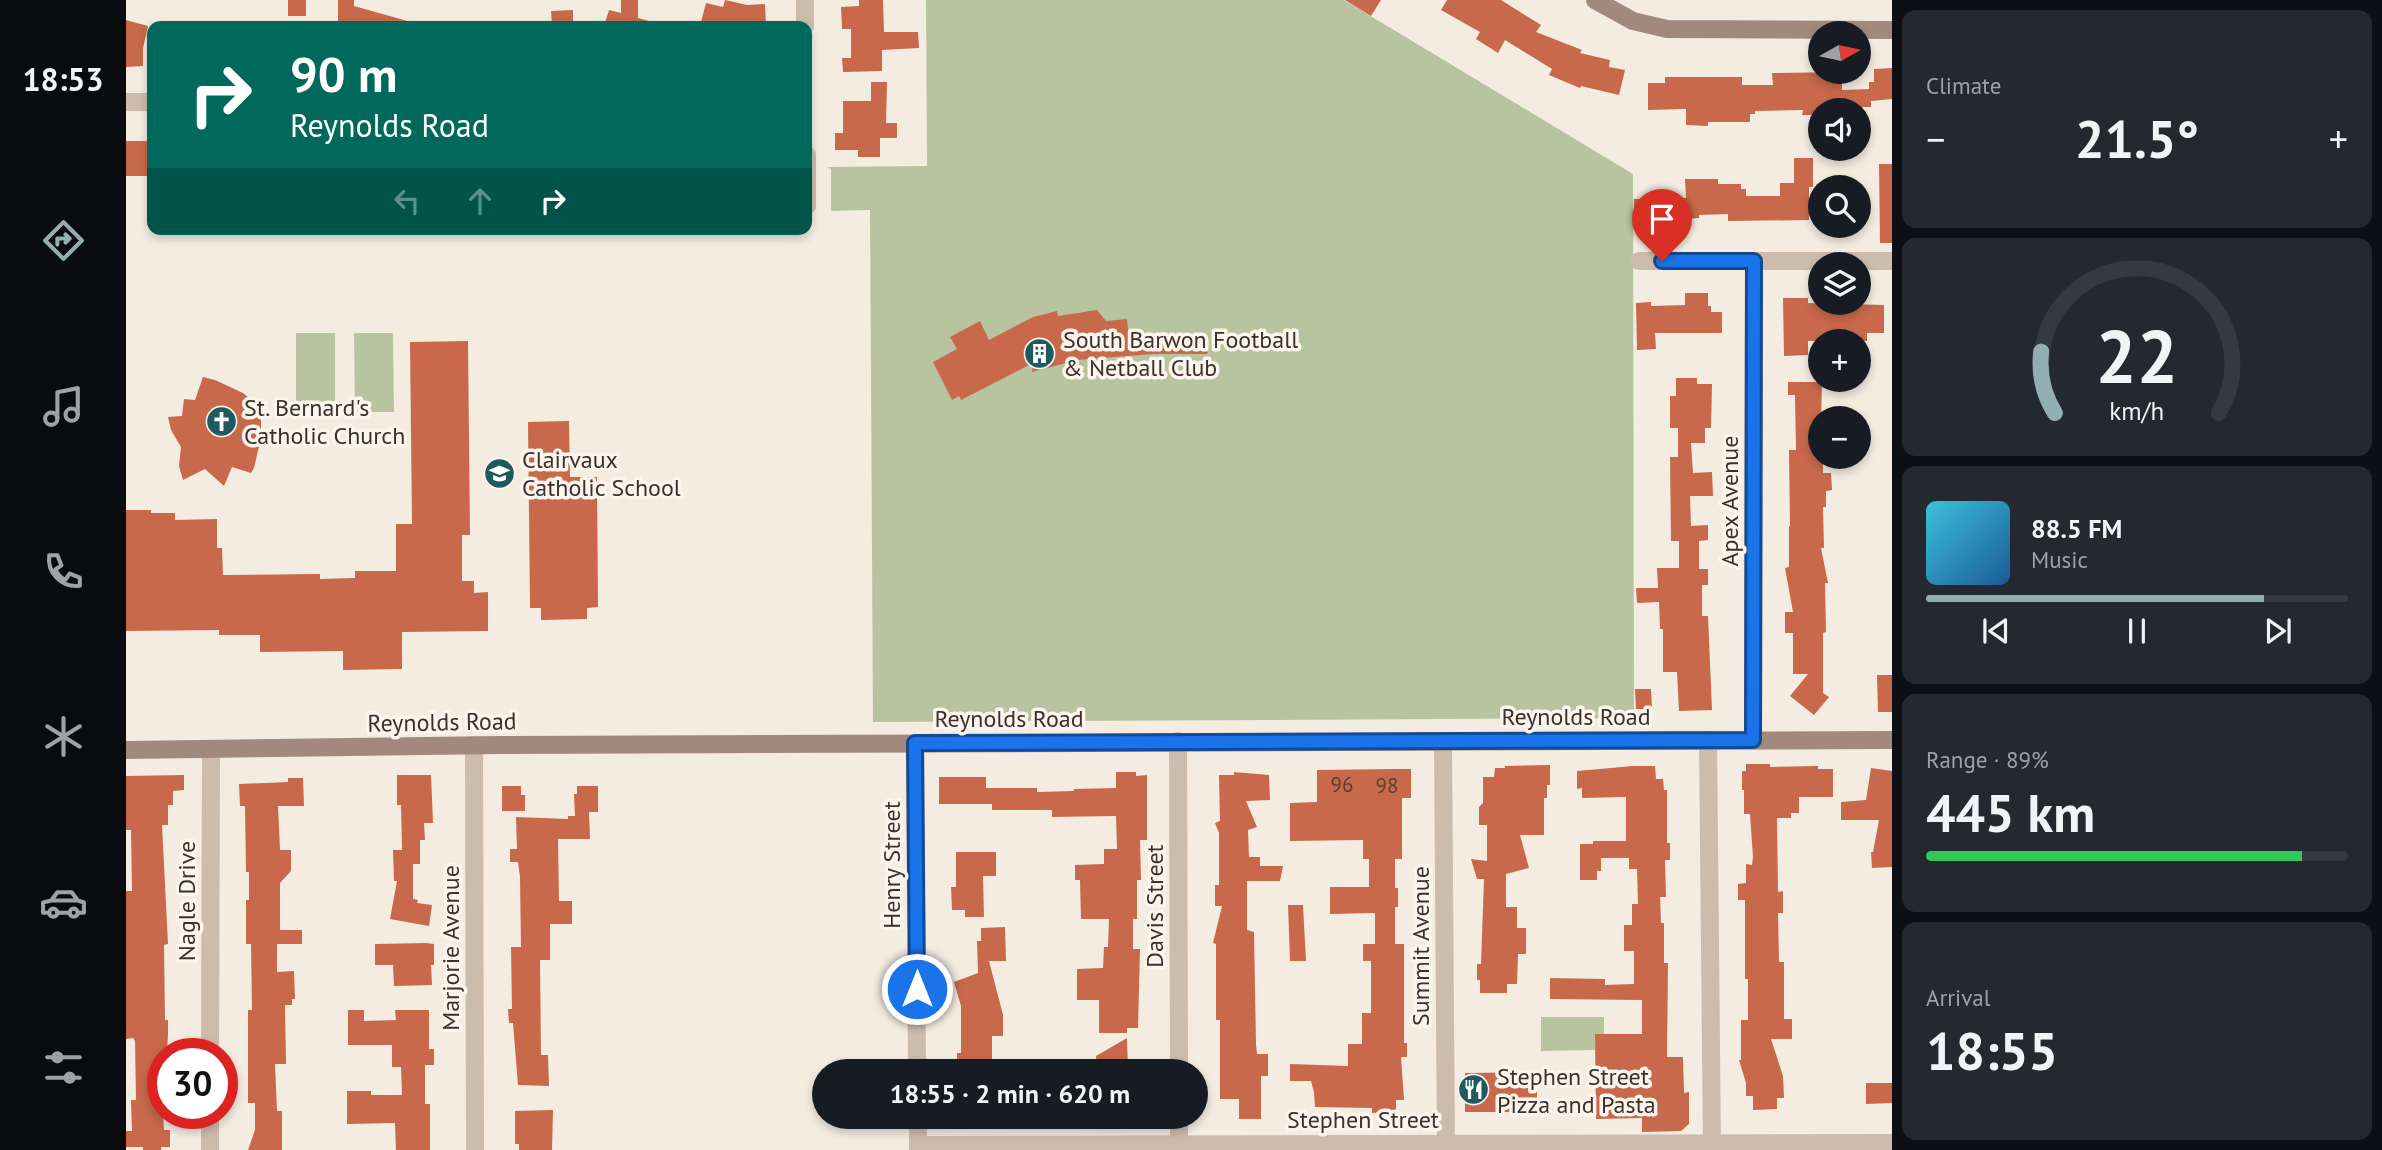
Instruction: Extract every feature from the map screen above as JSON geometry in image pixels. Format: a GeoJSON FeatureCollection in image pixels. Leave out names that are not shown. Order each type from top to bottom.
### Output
{"type":"FeatureCollection","features":[{"type":"Feature","properties":{"kind":"street"},"geometry":{"type":"LineString","coordinates":[[805,0],[805,21]]}},
{"type":"Feature","properties":{"kind":"street"},"geometry":{"type":"LineString","coordinates":[[1595,0],[1633,21],[1667,29],[1892,30]]}},
{"type":"Feature","properties":{"kind":"street"},"geometry":{"type":"LineString","coordinates":[[126,102],[147,102]]}},
{"type":"Feature","properties":{"kind":"street"},"geometry":{"type":"LineString","coordinates":[[1639,261],[1892,261]]}},
{"type":"Feature","properties":{"kind":"street","name":"Apex Avenue"},"geometry":{"type":"LineString","coordinates":[[1753,740],[1754,261]]}},
{"type":"Feature","properties":{"kind":"street"},"geometry":{"type":"LineString","coordinates":[[1708,740],[1712,1146]]}},
{"type":"Feature","properties":{"kind":"street","name":"Reynolds Road"},"geometry":{"type":"LineString","coordinates":[[126,751],[1178,741],[1892,740]]}},
{"type":"Feature","properties":{"kind":"street","name":"Davis Street"},"geometry":{"type":"LineString","coordinates":[[1178,741],[1179,1059]]}},
{"type":"Feature","properties":{"kind":"street","name":"Summit Avenue"},"geometry":{"type":"LineString","coordinates":[[1443,741],[1446,1147]]}},
{"type":"Feature","properties":{"kind":"street","name":"Henry Street"},"geometry":{"type":"LineString","coordinates":[[915,743],[917,1059]]}},
{"type":"Feature","properties":{"kind":"street","name":"Marjorie Avenue"},"geometry":{"type":"LineString","coordinates":[[474,746],[475,1150]]}},
{"type":"Feature","properties":{"kind":"street","name":"Nagle Drive"},"geometry":{"type":"LineString","coordinates":[[211,749],[211,1038]]}},
{"type":"Feature","properties":{"kind":"street"},"geometry":{"type":"LineString","coordinates":[[210,1129],[210,1150]]}},
{"type":"Feature","properties":{"kind":"street"},"geometry":{"type":"LineString","coordinates":[[918,1129],[918,1147]]}},
{"type":"Feature","properties":{"kind":"street"},"geometry":{"type":"LineString","coordinates":[[1179,1129],[1179,1147]]}},
{"type":"Feature","properties":{"kind":"street","name":"Stephen Street"},"geometry":{"type":"LineString","coordinates":[[918,1147],[1712,1146],[1892,1143]]}},
{"type":"Feature","properties":{"kind":"green space"},"geometry":{"type":"Polygon","coordinates":[[[926,0],[1344,0],[1633,174],[1634,718],[873,722],[870,210],[831,211],[831,169],[827,167],[927,166],[926,0]]]}},
{"type":"Feature","properties":{"kind":"green space"},"geometry":{"type":"Polygon","coordinates":[[[296,333],[335,333],[335,412],[296,412],[296,333]]]}},
{"type":"Feature","properties":{"kind":"green space"},"geometry":{"type":"Polygon","coordinates":[[[354,333],[393,333],[394,412],[355,412],[354,333]]]}},
{"type":"Feature","properties":{"kind":"green space"},"geometry":{"type":"Polygon","coordinates":[[[1541,1017],[1604,1017],[1604,1034],[1595,1034],[1595,1050],[1541,1051],[1541,1017]]]}},
{"type":"Feature","properties":{"kind":"building"},"geometry":{"type":"Polygon","coordinates":[[[288,0],[306,0],[306,16],[288,16],[288,0]]]}},
{"type":"Feature","properties":{"kind":"building"},"geometry":{"type":"Polygon","coordinates":[[[338,0],[354,0],[354,6],[407,21],[338,21],[338,0]]]}},
{"type":"Feature","properties":{"kind":"building"},"geometry":{"type":"Polygon","coordinates":[[[621,0],[638,0],[638,18],[649,21],[606,21],[609,10],[621,13],[621,0]]]}},
{"type":"Feature","properties":{"kind":"building"},"geometry":{"type":"Polygon","coordinates":[[[725,0],[747,5],[765,4],[766,21],[701,21],[706,3],[723,7],[725,0]]]}},
{"type":"Feature","properties":{"kind":"building"},"geometry":{"type":"Polygon","coordinates":[[[859,0],[883,0],[884,32],[918,32],[919,48],[882,50],[882,71],[843,72],[842,58],[851,58],[851,29],[842,29],[841,7],[859,6],[859,0]]]}},
{"type":"Feature","properties":{"kind":"building"},"geometry":{"type":"Polygon","coordinates":[[[1345,0],[1381,0],[1371,16],[1345,0]]]}},
{"type":"Feature","properties":{"kind":"building"},"geometry":{"type":"Polygon","coordinates":[[[1447,0],[1501,0],[1541,25],[1536,32],[1582,50],[1580,53],[1610,60],[1609,67],[1625,70],[1619,95],[1581,86],[1580,88],[1549,75],[1552,69],[1505,40],[1498,53],[1476,39],[1480,32],[1441,10],[1447,0]]]}},
{"type":"Feature","properties":{"kind":"building"},"geometry":{"type":"Polygon","coordinates":[[[573,10],[573,21],[552,21],[551,11],[573,10]]]}},
{"type":"Feature","properties":{"kind":"building"},"geometry":{"type":"Polygon","coordinates":[[[126,20],[147,26],[147,30],[143,66],[126,67],[126,20]]]}},
{"type":"Feature","properties":{"kind":"building"},"geometry":{"type":"Polygon","coordinates":[[[1892,68],[1892,99],[1871,101],[1871,98],[1808,98],[1808,115],[1802,115],[1803,110],[1755,111],[1755,114],[1750,114],[1750,122],[1708,122],[1708,126],[1686,125],[1686,109],[1648,110],[1648,83],[1665,83],[1665,77],[1742,77],[1742,85],[1773,85],[1772,73],[1808,72],[1808,84],[1842,84],[1842,90],[1869,89],[1869,84],[1874,82],[1874,69],[1892,68]]]}},
{"type":"Feature","properties":{"kind":"building"},"geometry":{"type":"Polygon","coordinates":[[[871,82],[887,82],[886,123],[897,123],[897,138],[880,138],[880,157],[858,157],[858,150],[835,150],[835,133],[843,133],[843,101],[871,101],[871,82]]]}},
{"type":"Feature","properties":{"kind":"building"},"geometry":{"type":"Polygon","coordinates":[[[126,141],[147,141],[147,176],[126,176],[126,141]]]}},
{"type":"Feature","properties":{"kind":"building"},"geometry":{"type":"Polygon","coordinates":[[[1794,158],[1808,158],[1808,161],[1813,161],[1813,175],[1808,175],[1808,220],[1728,221],[1728,214],[1634,222],[1634,199],[1686,198],[1685,179],[1718,179],[1718,184],[1741,184],[1741,189],[1746,189],[1746,196],[1780,196],[1780,183],[1794,183],[1794,158]]]}},
{"type":"Feature","properties":{"kind":"building"},"geometry":{"type":"Polygon","coordinates":[[[1879,164],[1892,164],[1892,243],[1880,243],[1879,164]]]}},
{"type":"Feature","properties":{"kind":"building"},"geometry":{"type":"Polygon","coordinates":[[[1685,293],[1708,293],[1711,312],[1722,312],[1722,333],[1655,333],[1656,349],[1637,350],[1636,303],[1651,302],[1651,306],[1685,305],[1685,293]]]}},
{"type":"Feature","properties":{"kind":"building"},"geometry":{"type":"Polygon","coordinates":[[[1783,298],[1808,298],[1808,315],[1871,315],[1871,305],[1884,305],[1884,333],[1871,333],[1871,329],[1808,329],[1808,355],[1784,356],[1783,298]]]}},
{"type":"Feature","properties":{"kind":"building","name":"South Barwon Football & Netball Club"},"geometry":{"type":"Polygon","coordinates":[[[1097,310],[1106,321],[1127,319],[1129,341],[1189,340],[1189,345],[1208,352],[1077,360],[1032,372],[1033,363],[961,400],[959,396],[952,400],[933,362],[957,349],[950,337],[980,321],[989,340],[1033,317],[1057,311],[1058,316],[1097,310]]]}},
{"type":"Feature","properties":{"kind":"building"},"geometry":{"type":"Polygon","coordinates":[[[468,341],[470,535],[462,535],[462,581],[474,581],[474,593],[488,592],[488,631],[402,632],[402,669],[343,670],[343,651],[260,652],[260,635],[219,635],[219,630],[126,631],[126,510],[175,513],[175,520],[217,519],[217,548],[222,548],[223,575],[320,574],[320,579],[355,578],[355,571],[396,571],[396,524],[412,524],[410,342],[468,341]]]}},
{"type":"Feature","properties":{"kind":"building"},"geometry":{"type":"Polygon","coordinates":[[[203,377],[243,393],[254,402],[261,414],[261,438],[254,468],[251,473],[232,467],[224,486],[205,469],[183,480],[179,466],[181,447],[171,430],[168,417],[182,416],[184,399],[195,400],[203,377]]]}},
{"type":"Feature","properties":{"kind":"building"},"geometry":{"type":"Polygon","coordinates":[[[1676,378],[1697,378],[1697,384],[1712,384],[1711,428],[1705,428],[1705,443],[1691,443],[1693,473],[1712,472],[1713,496],[1690,496],[1691,526],[1708,525],[1708,540],[1699,541],[1699,569],[1708,569],[1708,585],[1702,585],[1702,616],[1708,616],[1712,710],[1679,711],[1677,672],[1663,672],[1663,629],[1660,629],[1659,602],[1637,603],[1636,588],[1658,588],[1657,568],[1679,568],[1679,541],[1671,541],[1670,457],[1678,457],[1678,428],[1670,428],[1670,396],[1676,396],[1676,378]]]}},
{"type":"Feature","properties":{"kind":"building"},"geometry":{"type":"Polygon","coordinates":[[[1788,382],[1808,382],[1808,392],[1822,392],[1821,406],[1808,406],[1808,469],[1823,469],[1823,473],[1831,473],[1832,490],[1826,491],[1826,507],[1823,507],[1824,548],[1821,548],[1828,583],[1825,583],[1823,693],[1829,697],[1814,715],[1790,696],[1808,674],[1793,674],[1793,633],[1785,633],[1785,612],[1793,612],[1785,568],[1789,567],[1789,450],[1796,450],[1795,395],[1788,395],[1788,382]]]}},
{"type":"Feature","properties":{"kind":"building"},"geometry":{"type":"Polygon","coordinates":[[[569,421],[570,477],[597,477],[598,607],[587,608],[587,619],[541,620],[541,608],[530,608],[528,422],[569,421]]]}},
{"type":"Feature","properties":{"kind":"building"},"geometry":{"type":"Polygon","coordinates":[[[1877,675],[1892,675],[1892,712],[1878,712],[1877,675]]]}},
{"type":"Feature","properties":{"kind":"building"},"geometry":{"type":"Polygon","coordinates":[[[1635,689],[1651,689],[1652,709],[1636,709],[1635,689]]]}},
{"type":"Feature","properties":{"kind":"building"},"geometry":{"type":"Polygon","coordinates":[[[1746,764],[1770,764],[1770,767],[1818,766],[1818,769],[1833,769],[1833,797],[1799,797],[1799,813],[1791,813],[1791,818],[1777,818],[1778,892],[1783,891],[1783,913],[1778,913],[1779,962],[1784,962],[1784,1019],[1792,1019],[1792,1039],[1771,1039],[1783,1076],[1784,1098],[1777,1098],[1777,1109],[1753,1110],[1753,1096],[1746,1096],[1746,1083],[1739,1060],[1741,1020],[1748,1020],[1748,979],[1745,979],[1745,900],[1738,900],[1738,884],[1746,883],[1746,864],[1752,865],[1753,857],[1750,814],[1744,814],[1742,790],[1742,771],[1746,771],[1746,764]]]}},
{"type":"Feature","properties":{"kind":"building"},"geometry":{"type":"Polygon","coordinates":[[[1550,765],[1550,785],[1547,785],[1547,798],[1544,798],[1544,835],[1520,835],[1529,868],[1506,874],[1506,907],[1517,907],[1517,928],[1526,928],[1526,954],[1518,954],[1517,984],[1507,984],[1507,993],[1480,993],[1477,964],[1481,964],[1484,879],[1477,879],[1471,859],[1487,861],[1487,825],[1479,825],[1479,807],[1483,803],[1483,777],[1494,777],[1495,768],[1505,766],[1550,765]]]}},
{"type":"Feature","properties":{"kind":"building"},"geometry":{"type":"Polygon","coordinates":[[[1655,766],[1656,779],[1663,779],[1664,790],[1667,790],[1667,843],[1670,843],[1670,860],[1665,860],[1666,897],[1660,897],[1661,923],[1664,923],[1664,963],[1668,963],[1667,1057],[1683,1057],[1684,1093],[1689,1092],[1689,1124],[1681,1131],[1642,1132],[1642,1118],[1596,1119],[1595,1034],[1642,1034],[1642,1000],[1550,999],[1550,978],[1605,979],[1605,985],[1634,984],[1634,951],[1624,951],[1624,925],[1632,925],[1632,904],[1638,904],[1637,869],[1629,869],[1629,858],[1601,858],[1601,871],[1597,871],[1597,880],[1580,880],[1580,844],[1593,844],[1593,841],[1626,841],[1626,797],[1582,798],[1582,788],[1577,789],[1577,771],[1655,766]]]}},
{"type":"Feature","properties":{"kind":"building"},"geometry":{"type":"Polygon","coordinates":[[[1871,768],[1892,771],[1892,867],[1872,868],[1871,852],[1879,820],[1841,820],[1841,802],[1866,800],[1871,768]]]}},
{"type":"Feature","properties":{"kind":"building"},"geometry":{"type":"Polygon","coordinates":[[[1411,769],[1411,798],[1402,798],[1402,859],[1395,859],[1398,907],[1395,907],[1395,944],[1404,944],[1404,1043],[1407,1043],[1407,1057],[1401,1057],[1404,1100],[1396,1100],[1396,1112],[1372,1113],[1372,1108],[1315,1107],[1311,1081],[1290,1081],[1290,1064],[1348,1066],[1348,1044],[1362,1044],[1362,1013],[1371,1013],[1371,961],[1363,961],[1363,944],[1375,944],[1375,913],[1330,914],[1330,887],[1369,887],[1369,859],[1363,859],[1363,840],[1290,841],[1290,803],[1317,802],[1317,770],[1411,769]]]}},
{"type":"Feature","properties":{"kind":"building"},"geometry":{"type":"Polygon","coordinates":[[[1116,772],[1147,775],[1147,840],[1140,840],[1141,880],[1137,880],[1137,919],[1133,919],[1133,949],[1140,949],[1138,1028],[1127,1028],[1127,1033],[1099,1033],[1099,1000],[1077,1000],[1077,969],[1103,968],[1104,947],[1108,947],[1109,919],[1081,919],[1080,880],[1075,880],[1075,865],[1104,864],[1104,849],[1117,849],[1116,816],[1052,817],[1052,810],[992,810],[992,804],[939,804],[939,777],[986,777],[986,788],[1037,788],[1037,792],[1074,791],[1116,788],[1116,772]]]}},
{"type":"Feature","properties":{"kind":"building"},"geometry":{"type":"Polygon","coordinates":[[[1234,772],[1269,775],[1270,800],[1246,801],[1257,827],[1248,830],[1249,857],[1260,857],[1260,866],[1283,866],[1280,881],[1247,881],[1247,930],[1254,932],[1257,1054],[1268,1054],[1268,1076],[1261,1076],[1261,1119],[1239,1119],[1239,1099],[1220,1099],[1220,1020],[1216,1020],[1216,944],[1213,943],[1222,906],[1215,906],[1215,885],[1219,885],[1219,833],[1215,823],[1220,821],[1219,775],[1234,775],[1234,772]]]}},
{"type":"Feature","properties":{"kind":"building"},"geometry":{"type":"Polygon","coordinates":[[[184,775],[184,790],[173,791],[173,805],[168,805],[168,825],[162,825],[168,944],[164,945],[168,1038],[147,1038],[147,1129],[170,1130],[170,1147],[161,1147],[161,1150],[126,1147],[126,1131],[132,1131],[131,1100],[136,1100],[135,1041],[133,1038],[126,1039],[126,891],[132,891],[131,830],[126,830],[126,776],[184,775]]]}},
{"type":"Feature","properties":{"kind":"building"},"geometry":{"type":"Polygon","coordinates":[[[397,775],[431,775],[433,823],[424,823],[425,840],[420,840],[420,864],[413,864],[413,899],[418,900],[417,903],[432,905],[429,926],[390,919],[397,881],[394,881],[393,850],[402,850],[397,775]]]}},
{"type":"Feature","properties":{"kind":"building"},"geometry":{"type":"Polygon","coordinates":[[[288,778],[303,778],[304,806],[278,806],[280,850],[291,850],[291,871],[280,883],[280,930],[302,930],[302,944],[277,944],[277,972],[294,971],[295,999],[292,999],[292,1005],[285,1005],[286,1064],[275,1064],[277,1111],[282,1111],[282,1150],[248,1150],[255,1130],[255,1103],[248,1103],[248,1010],[252,1010],[251,944],[246,944],[249,872],[246,872],[245,806],[240,806],[239,784],[288,782],[288,778]]]}},
{"type":"Feature","properties":{"kind":"building"},"geometry":{"type":"Polygon","coordinates":[[[502,786],[521,786],[521,795],[525,795],[525,811],[502,811],[502,786]]]}},
{"type":"Feature","properties":{"kind":"building"},"geometry":{"type":"Polygon","coordinates":[[[577,786],[598,786],[598,812],[589,812],[590,839],[558,839],[559,901],[572,901],[572,924],[550,924],[550,960],[540,960],[541,1055],[548,1055],[549,1086],[518,1085],[513,1023],[509,1023],[508,1009],[512,1009],[511,947],[521,947],[520,877],[518,862],[510,862],[510,849],[517,849],[516,817],[568,819],[568,816],[575,816],[574,794],[577,794],[577,786]]]}},
{"type":"Feature","properties":{"kind":"building"},"geometry":{"type":"Polygon","coordinates":[[[956,852],[996,852],[996,876],[983,876],[984,917],[965,917],[965,910],[952,910],[951,887],[956,887],[956,852]]]}},
{"type":"Feature","properties":{"kind":"building"},"geometry":{"type":"Polygon","coordinates":[[[1288,905],[1303,905],[1306,961],[1290,961],[1288,905]]]}},
{"type":"Feature","properties":{"kind":"building"},"geometry":{"type":"Polygon","coordinates":[[[1005,927],[1006,961],[989,961],[1003,1015],[1003,1036],[992,1036],[992,1059],[957,1059],[957,1053],[961,1053],[961,1006],[954,982],[978,973],[977,941],[981,941],[981,928],[1005,927]]]}},
{"type":"Feature","properties":{"kind":"building"},"geometry":{"type":"Polygon","coordinates":[[[375,944],[434,944],[432,985],[394,986],[393,965],[375,965],[375,944]]]}},
{"type":"Feature","properties":{"kind":"building"},"geometry":{"type":"Polygon","coordinates":[[[348,1010],[364,1010],[364,1021],[396,1020],[395,1010],[429,1010],[429,1049],[434,1049],[434,1065],[425,1065],[425,1104],[430,1104],[430,1150],[396,1150],[395,1123],[347,1124],[347,1091],[371,1091],[371,1095],[402,1095],[401,1067],[392,1067],[392,1045],[348,1045],[348,1010]]]}},
{"type":"Feature","properties":{"kind":"building"},"geometry":{"type":"Polygon","coordinates":[[[1127,1038],[1128,1059],[1096,1059],[1096,1056],[1127,1038]]]}},
{"type":"Feature","properties":{"kind":"building"},"geometry":{"type":"Polygon","coordinates":[[[1537,1072],[1537,1112],[1465,1112],[1465,1073],[1537,1072]]]}},
{"type":"Feature","properties":{"kind":"building"},"geometry":{"type":"Polygon","coordinates":[[[1866,1083],[1892,1083],[1892,1103],[1866,1104],[1866,1083]]]}},
{"type":"Feature","properties":{"kind":"building"},"geometry":{"type":"Polygon","coordinates":[[[553,1110],[552,1150],[519,1150],[519,1144],[515,1144],[515,1111],[553,1110]]]}},
{"type":"Feature","properties":{"kind":"place","name":"South Barwon Football & Netball Club"},"geometry":{"type":"Point","coordinates":[1040,353]}},
{"type":"Feature","properties":{"kind":"place","name":"St. Bernard's Catholic Church"},"geometry":{"type":"Point","coordinates":[221,421]}},
{"type":"Feature","properties":{"kind":"place","name":"Clairvaux Catholic School"},"geometry":{"type":"Point","coordinates":[499,473]}},
{"type":"Feature","properties":{"kind":"place","name":"Stephen Street Pizza and Pasta"},"geometry":{"type":"Point","coordinates":[1474,1090]}},
{"type":"Feature","properties":{"kind":"route"},"geometry":{"type":"LineString","coordinates":[[917,989],[915,743],[1753,740],[1754,261],[1662,261]]}}]}
